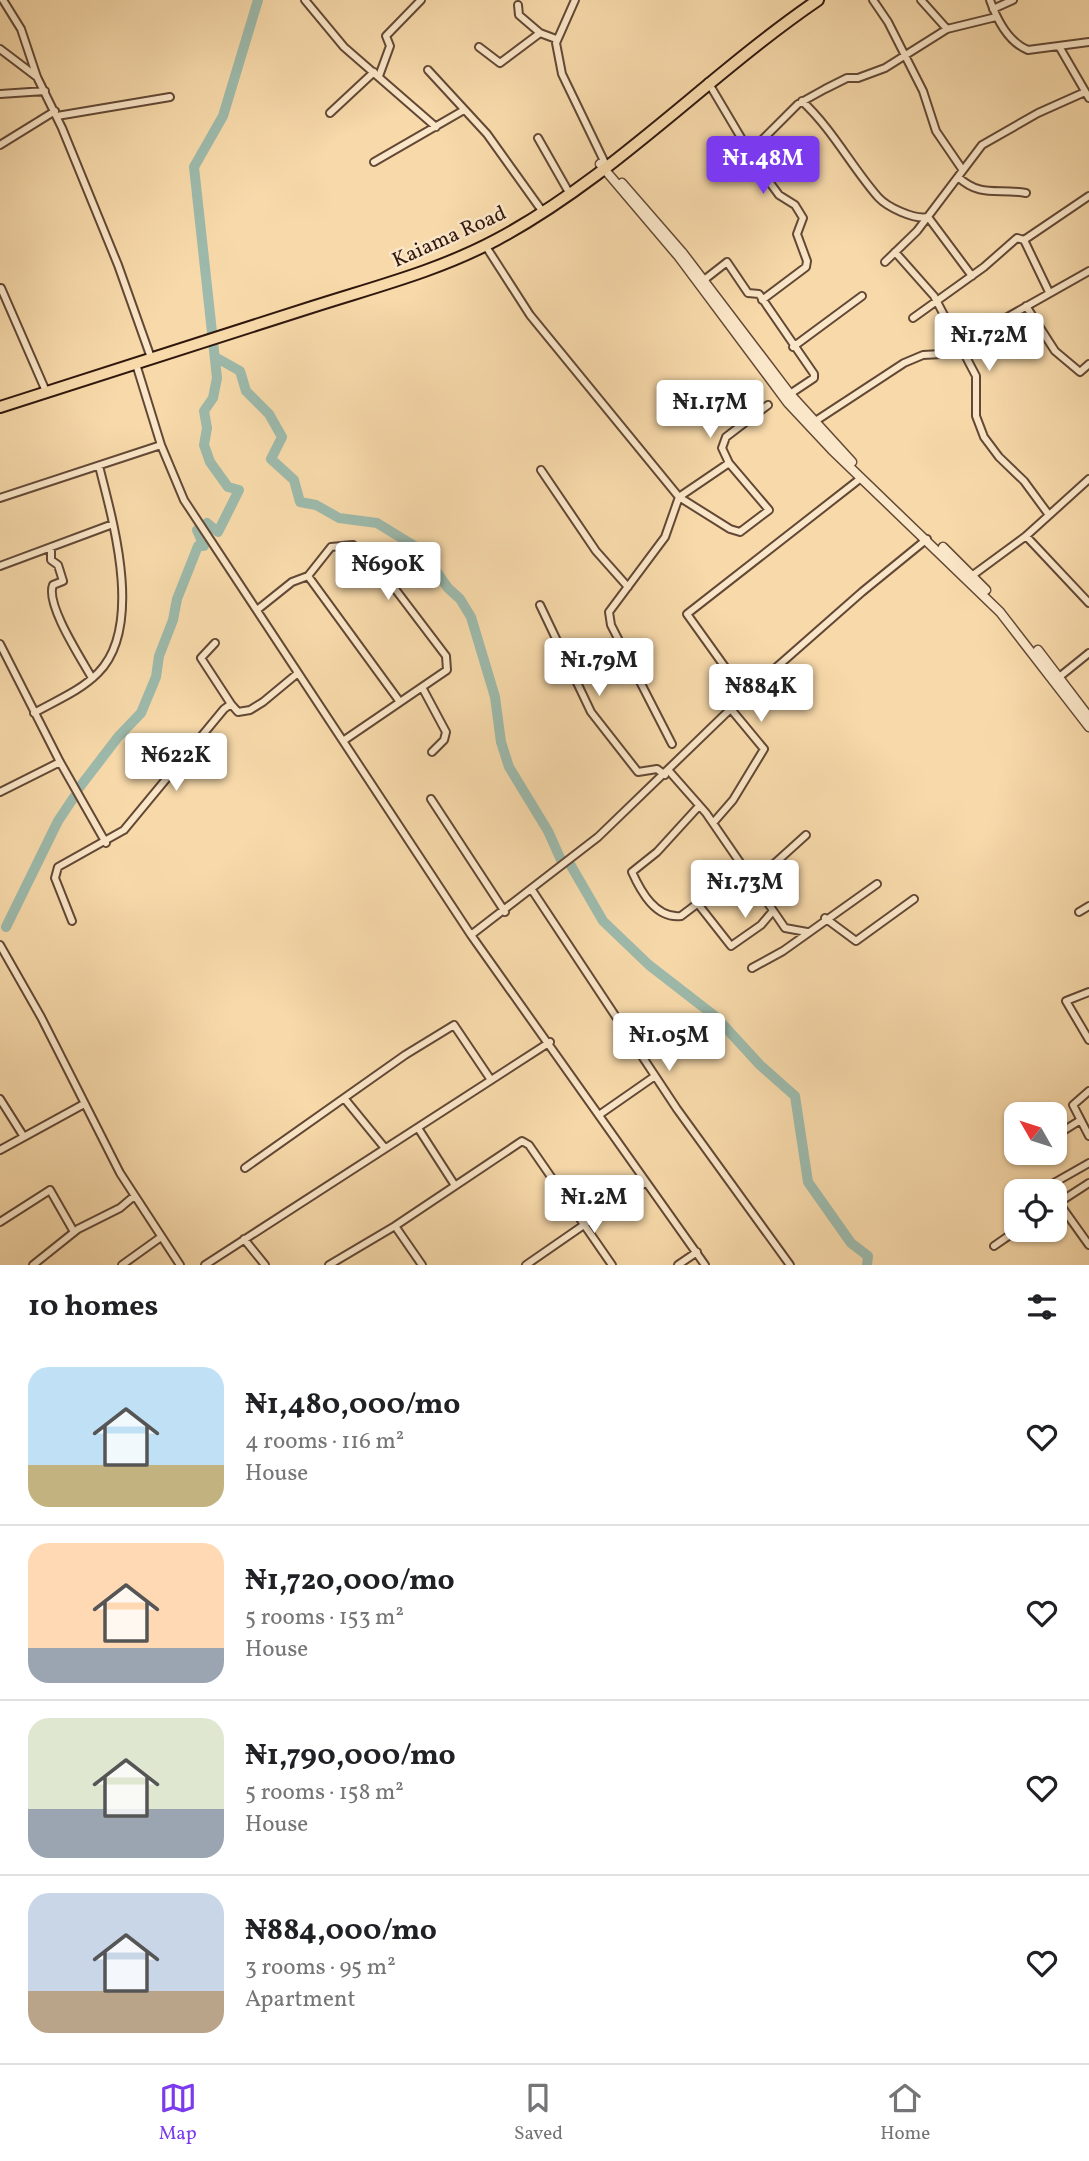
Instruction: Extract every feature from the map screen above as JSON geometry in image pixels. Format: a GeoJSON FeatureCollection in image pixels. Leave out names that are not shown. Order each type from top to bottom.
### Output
{"type":"FeatureCollection","features":[{"type":"Feature","properties":{"kind":"highway","name":"Kaiama Road"},"geometry":{"type":"LineString","coordinates":[[41,392],[136,364],[412,270],[478,244],[540,208],[604,164],[744,46],[809,0]]}},
{"type":"Feature","properties":{"kind":"highway","name":"Kaiama Road"},"geometry":{"type":"LineString","coordinates":[[0,407],[150,355],[413,275],[485,245],[547,209],[762,38],[818,0]]}},
{"type":"Feature","properties":{"kind":"street"},"geometry":{"type":"LineString","coordinates":[[3,0],[21,29],[37,77],[56,113],[118,265],[150,355]]}},
{"type":"Feature","properties":{"kind":"street"},"geometry":{"type":"LineString","coordinates":[[305,0],[344,47],[436,127]]}},
{"type":"Feature","properties":{"kind":"street"},"geometry":{"type":"LineString","coordinates":[[330,113],[376,74],[390,46],[386,36],[421,0]]}},
{"type":"Feature","properties":{"kind":"street"},"geometry":{"type":"LineString","coordinates":[[575,0],[556,40],[562,74],[604,164],[679,257],[788,403],[1000,612],[1058,678],[1089,727]]}},
{"type":"Feature","properties":{"kind":"street"},"geometry":{"type":"LineString","coordinates":[[873,0],[888,22],[923,91],[936,131],[962,169]]}},
{"type":"Feature","properties":{"kind":"street"},"geometry":{"type":"LineString","coordinates":[[921,0],[947,29]]}},
{"type":"Feature","properties":{"kind":"street"},"geometry":{"type":"LineString","coordinates":[[990,0],[995,13],[1020,47],[1028,50],[1060,48],[1089,42]]}},
{"type":"Feature","properties":{"kind":"street"},"geometry":{"type":"LineString","coordinates":[[751,151],[802,101],[847,78],[858,78],[885,68],[947,29],[995,13],[1013,0]]}},
{"type":"Feature","properties":{"kind":"street"},"geometry":{"type":"LineString","coordinates":[[518,5],[519,15],[540,33],[556,40]]}},
{"type":"Feature","properties":{"kind":"street"},"geometry":{"type":"LineString","coordinates":[[479,47],[500,63],[540,33]]}},
{"type":"Feature","properties":{"kind":"street"},"geometry":{"type":"LineString","coordinates":[[885,262],[928,217],[982,145],[1038,113],[1087,95],[1060,48]]}},
{"type":"Feature","properties":{"kind":"street"},"geometry":{"type":"LineString","coordinates":[[0,49],[37,77]]}},
{"type":"Feature","properties":{"kind":"street"},"geometry":{"type":"LineString","coordinates":[[428,70],[487,134],[540,208]]}},
{"type":"Feature","properties":{"kind":"street"},"geometry":{"type":"LineString","coordinates":[[708,82],[779,195],[800,210],[803,218],[797,234],[808,264],[762,300]]}},
{"type":"Feature","properties":{"kind":"street"},"geometry":{"type":"LineString","coordinates":[[0,94],[45,91]]}},
{"type":"Feature","properties":{"kind":"street"},"geometry":{"type":"LineString","coordinates":[[0,145],[56,113],[170,97]]}},
{"type":"Feature","properties":{"kind":"street"},"geometry":{"type":"LineString","coordinates":[[802,101],[825,123],[878,197],[893,207],[921,218],[928,217]]}},
{"type":"Feature","properties":{"kind":"street"},"geometry":{"type":"LineString","coordinates":[[374,162],[464,110]]}},
{"type":"Feature","properties":{"kind":"street"},"geometry":{"type":"LineString","coordinates":[[538,138],[567,189]]}},
{"type":"Feature","properties":{"kind":"street"},"geometry":{"type":"LineString","coordinates":[[604,164],[704,280],[814,422],[973,575],[1089,717]]}},
{"type":"Feature","properties":{"kind":"street"},"geometry":{"type":"LineString","coordinates":[[958,177],[981,192],[1004,189],[1026,193]]}},
{"type":"Feature","properties":{"kind":"street"},"geometry":{"type":"LineString","coordinates":[[1024,240],[1089,196]]}},
{"type":"Feature","properties":{"kind":"street"},"geometry":{"type":"LineString","coordinates":[[928,217],[972,276]]}},
{"type":"Feature","properties":{"kind":"street"},"geometry":{"type":"LineString","coordinates":[[913,318],[936,304],[1017,238],[1024,240],[1049,292]]}},
{"type":"Feature","properties":{"kind":"street"},"geometry":{"type":"LineString","coordinates":[[485,245],[530,315],[679,497],[730,529],[740,532],[769,510],[729,463],[722,448],[726,437],[768,405]]}},
{"type":"Feature","properties":{"kind":"street"},"geometry":{"type":"LineString","coordinates":[[895,253],[934,296],[976,376],[976,416],[984,437],[999,457],[1024,481],[1049,514]]}},
{"type":"Feature","properties":{"kind":"street"},"geometry":{"type":"LineString","coordinates":[[704,280],[727,262],[748,293],[759,294],[814,378],[790,394]]}},
{"type":"Feature","properties":{"kind":"street"},"geometry":{"type":"LineString","coordinates":[[814,422],[904,363],[923,355],[942,354],[1089,271]]}},
{"type":"Feature","properties":{"kind":"street"},"geometry":{"type":"LineString","coordinates":[[1,288],[41,392]]}},
{"type":"Feature","properties":{"kind":"street"},"geometry":{"type":"LineString","coordinates":[[793,346],[862,296]]}},
{"type":"Feature","properties":{"kind":"street"},"geometry":{"type":"LineString","coordinates":[[1026,306],[1055,351],[1080,372],[1089,364]]}},
{"type":"Feature","properties":{"kind":"street"},"geometry":{"type":"LineString","coordinates":[[136,364],[176,486],[209,540],[471,935],[550,1042],[705,1265]]}},
{"type":"Feature","properties":{"kind":"street"},"geometry":{"type":"LineString","coordinates":[[0,498],[161,445]]}},
{"type":"Feature","properties":{"kind":"street"},"geometry":{"type":"LineString","coordinates":[[672,744],[611,625],[609,612],[665,537],[679,497],[729,463]]}},
{"type":"Feature","properties":{"kind":"street"},"geometry":{"type":"LineString","coordinates":[[34,713],[64,698],[92,678],[106,663],[120,622],[120,559],[99,466]]}},
{"type":"Feature","properties":{"kind":"street"},"geometry":{"type":"LineString","coordinates":[[541,470],[596,551],[628,587]]}},
{"type":"Feature","properties":{"kind":"street"},"geometry":{"type":"LineString","coordinates":[[745,695],[687,614],[862,478]]}},
{"type":"Feature","properties":{"kind":"street"},"geometry":{"type":"LineString","coordinates":[[973,575],[1026,536],[1089,479]]}},
{"type":"Feature","properties":{"kind":"street"},"geometry":{"type":"LineString","coordinates":[[0,566],[113,524]]}},
{"type":"Feature","properties":{"kind":"street"},"geometry":{"type":"LineString","coordinates":[[1026,536],[1089,603]]}},
{"type":"Feature","properties":{"kind":"street"},"geometry":{"type":"LineString","coordinates":[[471,935],[505,912],[598,837],[667,773],[730,708],[927,539]]}},
{"type":"Feature","properties":{"kind":"street"},"geometry":{"type":"LineString","coordinates":[[257,610],[292,582],[308,576],[331,547],[345,543],[360,548],[386,577],[446,656],[447,670],[423,689],[343,741]]}},
{"type":"Feature","properties":{"kind":"street"},"geometry":{"type":"LineString","coordinates":[[51,547],[51,560],[58,565],[63,581],[53,585],[51,596],[63,626],[92,678]]}},
{"type":"Feature","properties":{"kind":"street"},"geometry":{"type":"LineString","coordinates":[[308,576],[400,702]]}},
{"type":"Feature","properties":{"kind":"street"},"geometry":{"type":"LineString","coordinates":[[540,605],[591,712],[638,772],[657,769],[667,773],[713,823],[772,908],[772,912],[790,931],[807,932]]}},
{"type":"Feature","properties":{"kind":"street"},"geometry":{"type":"LineString","coordinates":[[215,643],[201,658],[237,712],[250,710],[298,673]]}},
{"type":"Feature","properties":{"kind":"street"},"geometry":{"type":"LineString","coordinates":[[0,644],[60,762],[107,843]]}},
{"type":"Feature","properties":{"kind":"street"},"geometry":{"type":"LineString","coordinates":[[1058,678],[1089,653]]}},
{"type":"Feature","properties":{"kind":"street"},"geometry":{"type":"LineString","coordinates":[[423,689],[446,732],[444,740],[432,752]]}},
{"type":"Feature","properties":{"kind":"street"},"geometry":{"type":"LineString","coordinates":[[72,921],[54,872],[58,867],[118,837],[141,813],[206,728],[231,704]]}},
{"type":"Feature","properties":{"kind":"street"},"geometry":{"type":"LineString","coordinates":[[713,823],[733,800],[764,749],[730,708]]}},
{"type":"Feature","properties":{"kind":"street"},"geometry":{"type":"LineString","coordinates":[[0,792],[60,762]]}},
{"type":"Feature","properties":{"kind":"street"},"geometry":{"type":"LineString","coordinates":[[431,799],[505,912]]}},
{"type":"Feature","properties":{"kind":"street"},"geometry":{"type":"LineString","coordinates":[[699,806],[657,852],[632,872],[658,912],[681,916],[718,888],[746,874]]}},
{"type":"Feature","properties":{"kind":"street"},"geometry":{"type":"LineString","coordinates":[[753,883],[806,835]]}},
{"type":"Feature","properties":{"kind":"street"},"geometry":{"type":"LineString","coordinates":[[752,968],[877,884]]}},
{"type":"Feature","properties":{"kind":"street"},"geometry":{"type":"LineString","coordinates":[[532,890],[655,1076],[790,1265]]}},
{"type":"Feature","properties":{"kind":"street"},"geometry":{"type":"LineString","coordinates":[[825,918],[856,942],[914,899]]}},
{"type":"Feature","properties":{"kind":"street"},"geometry":{"type":"LineString","coordinates":[[698,904],[731,946],[761,925],[772,912]]}},
{"type":"Feature","properties":{"kind":"street"},"geometry":{"type":"LineString","coordinates":[[1079,912],[1089,906]]}},
{"type":"Feature","properties":{"kind":"street"},"geometry":{"type":"LineString","coordinates":[[0,944],[41,1017],[133,1197],[180,1265]]}},
{"type":"Feature","properties":{"kind":"street"},"geometry":{"type":"LineString","coordinates":[[0,963],[7,958]]}},
{"type":"Feature","properties":{"kind":"street"},"geometry":{"type":"LineString","coordinates":[[1089,992],[1066,1001],[1089,1040]]}},
{"type":"Feature","properties":{"kind":"street"},"geometry":{"type":"LineString","coordinates":[[244,1168],[454,1025],[491,1080]]}},
{"type":"Feature","properties":{"kind":"street"},"geometry":{"type":"LineString","coordinates":[[205,1265],[550,1042]]}},
{"type":"Feature","properties":{"kind":"street"},"geometry":{"type":"LineString","coordinates":[[600,1115],[655,1076]]}},
{"type":"Feature","properties":{"kind":"street"},"geometry":{"type":"LineString","coordinates":[[1089,1091],[1073,1105],[1089,1136]]}},
{"type":"Feature","properties":{"kind":"street"},"geometry":{"type":"LineString","coordinates":[[344,1098],[384,1147]]}},
{"type":"Feature","properties":{"kind":"street"},"geometry":{"type":"LineString","coordinates":[[0,1099],[24,1137]]}},
{"type":"Feature","properties":{"kind":"street"},"geometry":{"type":"LineString","coordinates":[[0,1150],[84,1104]]}},
{"type":"Feature","properties":{"kind":"street"},"geometry":{"type":"LineString","coordinates":[[1068,1128],[1079,1121]]}},
{"type":"Feature","properties":{"kind":"street"},"geometry":{"type":"LineString","coordinates":[[418,1128],[454,1184]]}},
{"type":"Feature","properties":{"kind":"street"},"geometry":{"type":"LineString","coordinates":[[329,1265],[395,1226],[454,1184],[525,1141],[612,1265]]}},
{"type":"Feature","properties":{"kind":"street"},"geometry":{"type":"LineString","coordinates":[[1061,1179],[1089,1163]]}},
{"type":"Feature","properties":{"kind":"street"},"geometry":{"type":"LineString","coordinates":[[526,1265],[646,1182]]}},
{"type":"Feature","properties":{"kind":"street"},"geometry":{"type":"LineString","coordinates":[[1067,1197],[1089,1183]]}},
{"type":"Feature","properties":{"kind":"street"},"geometry":{"type":"LineString","coordinates":[[0,1222],[50,1190],[74,1233]]}},
{"type":"Feature","properties":{"kind":"street"},"geometry":{"type":"LineString","coordinates":[[33,1265],[74,1233],[120,1208],[133,1197]]}},
{"type":"Feature","properties":{"kind":"street"},"geometry":{"type":"LineString","coordinates":[[1067,1217],[1089,1245]]}},
{"type":"Feature","properties":{"kind":"street"},"geometry":{"type":"LineString","coordinates":[[395,1226],[422,1265]]}},
{"type":"Feature","properties":{"kind":"street"},"geometry":{"type":"LineString","coordinates":[[122,1265],[161,1237]]}},
{"type":"Feature","properties":{"kind":"street"},"geometry":{"type":"LineString","coordinates":[[244,1239],[265,1265]]}},
{"type":"Feature","properties":{"kind":"street"},"geometry":{"type":"LineString","coordinates":[[994,1246],[1004,1239]]}},
{"type":"Feature","properties":{"kind":"street"},"geometry":{"type":"LineString","coordinates":[[678,1265],[696,1252]]}},
{"type":"Feature","properties":{"kind":"waterway"},"geometry":{"type":"LineString","coordinates":[[79,788],[118,737],[141,713],[156,677],[159,656],[173,620],[177,599],[198,546],[204,546],[197,530],[207,523],[218,532],[239,490],[228,487],[210,462],[204,445],[207,428],[204,411],[213,398],[217,378],[194,167],[223,116],[258,0]]}},
{"type":"Feature","properties":{"kind":"waterway"},"geometry":{"type":"LineString","coordinates":[[215,357],[240,371],[246,391],[269,414],[282,437],[271,459],[294,480],[300,502],[316,505],[339,518],[377,523],[421,550],[448,588],[460,599],[471,617],[495,697],[501,742],[509,767],[548,831],[561,860],[570,864],[603,921],[649,965],[716,1017],[760,1065],[795,1096],[808,1182],[851,1243],[868,1256],[867,1265]]}},
{"type":"Feature","properties":{"kind":"waterway"},"geometry":{"type":"LineString","coordinates":[[6,927],[58,821],[74,797]]}}]}
